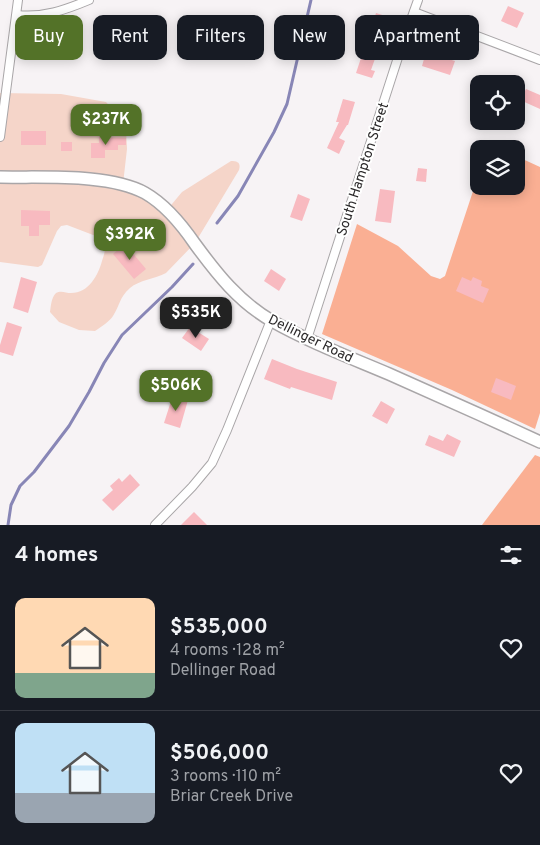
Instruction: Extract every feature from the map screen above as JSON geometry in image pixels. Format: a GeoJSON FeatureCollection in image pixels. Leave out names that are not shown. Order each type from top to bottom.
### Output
{"type":"FeatureCollection","features":[{"type":"Feature","properties":{"kind":"street"},"geometry":{"type":"LineString","coordinates":[[17,15],[18,0]]}},
{"type":"Feature","properties":{"kind":"street"},"geometry":{"type":"LineString","coordinates":[[38,15],[71,7],[89,0]]}},
{"type":"Feature","properties":{"kind":"street","name":"South Hampton Street"},"geometry":{"type":"LineString","coordinates":[[307,338],[418,0]]}},
{"type":"Feature","properties":{"kind":"street"},"geometry":{"type":"LineString","coordinates":[[414,12],[540,60]]}},
{"type":"Feature","properties":{"kind":"street"},"geometry":{"type":"LineString","coordinates":[[0,137],[15,29]]}},
{"type":"Feature","properties":{"kind":"street","name":"Dellinger Road"},"geometry":{"type":"LineString","coordinates":[[0,177],[82,179],[123,184],[145,193],[162,205],[180,225],[236,295],[271,320],[307,338],[540,442]]}},
{"type":"Feature","properties":{"kind":"street"},"geometry":{"type":"LineString","coordinates":[[155,525],[192,487],[212,463],[271,320]]}},
{"type":"Feature","properties":{"kind":"shaded area"},"geometry":{"type":"Polygon","coordinates":[[[0,93],[61,94],[106,102],[117,114],[126,129],[127,149],[123,184],[167,210],[182,192],[231,161],[239,164],[239,170],[195,243],[166,273],[138,283],[130,288],[111,318],[95,331],[79,330],[59,322],[50,312],[52,300],[56,293],[77,292],[88,287],[92,282],[105,252],[105,246],[101,238],[67,225],[61,226],[42,265],[38,267],[0,262],[0,93]]]}},
{"type":"Feature","properties":{"kind":"shaded area"},"geometry":{"type":"Polygon","coordinates":[[[525,160],[540,167],[540,413],[535,429],[452,390],[322,334],[357,224],[398,246],[431,276],[440,279],[445,276],[472,195],[525,195],[525,160]]]}},
{"type":"Feature","properties":{"kind":"shaded area"},"geometry":{"type":"Polygon","coordinates":[[[535,455],[540,457],[540,525],[482,525],[535,455]]]}},
{"type":"Feature","properties":{"kind":"building"},"geometry":{"type":"Polygon","coordinates":[[[508,6],[524,13],[517,28],[501,21],[508,6]]]}},
{"type":"Feature","properties":{"kind":"building"},"geometry":{"type":"Polygon","coordinates":[[[360,60],[375,60],[371,70],[375,71],[372,78],[356,73],[360,60]]]}},
{"type":"Feature","properties":{"kind":"building"},"geometry":{"type":"Polygon","coordinates":[[[424,60],[455,61],[450,75],[422,66],[424,60]]]}},
{"type":"Feature","properties":{"kind":"building"},"geometry":{"type":"Polygon","coordinates":[[[526,89],[540,95],[540,109],[525,102],[526,89]]]}},
{"type":"Feature","properties":{"kind":"building"},"geometry":{"type":"Polygon","coordinates":[[[343,99],[355,102],[348,125],[339,138],[345,141],[339,154],[327,148],[339,122],[336,122],[343,99]]]}},
{"type":"Feature","properties":{"kind":"building"},"geometry":{"type":"Polygon","coordinates":[[[21,131],[46,131],[46,145],[21,145],[21,131]]]}},
{"type":"Feature","properties":{"kind":"building"},"geometry":{"type":"Polygon","coordinates":[[[99,137],[126,138],[126,145],[118,145],[118,150],[105,150],[105,158],[91,158],[91,143],[99,143],[99,137]]]}},
{"type":"Feature","properties":{"kind":"building"},"geometry":{"type":"Polygon","coordinates":[[[61,142],[72,142],[72,151],[61,151],[61,142]]]}},
{"type":"Feature","properties":{"kind":"building"},"geometry":{"type":"Polygon","coordinates":[[[418,168],[427,169],[426,182],[416,181],[418,168]]]}},
{"type":"Feature","properties":{"kind":"building"},"geometry":{"type":"Polygon","coordinates":[[[380,189],[395,191],[391,223],[375,221],[380,189]]]}},
{"type":"Feature","properties":{"kind":"building"},"geometry":{"type":"Polygon","coordinates":[[[298,194],[310,199],[302,221],[290,217],[298,194]]]}},
{"type":"Feature","properties":{"kind":"building"},"geometry":{"type":"Polygon","coordinates":[[[21,210],[50,211],[50,225],[39,225],[39,236],[29,236],[29,226],[21,226],[21,210]]]}},
{"type":"Feature","properties":{"kind":"building"},"geometry":{"type":"Polygon","coordinates":[[[125,244],[146,269],[134,279],[113,254],[125,244]]]}},
{"type":"Feature","properties":{"kind":"building"},"geometry":{"type":"Polygon","coordinates":[[[271,269],[286,279],[279,291],[264,281],[271,269]]]}},
{"type":"Feature","properties":{"kind":"building"},"geometry":{"type":"Polygon","coordinates":[[[21,277],[37,282],[28,313],[13,308],[21,277]]]}},
{"type":"Feature","properties":{"kind":"building"},"geometry":{"type":"Polygon","coordinates":[[[462,277],[471,281],[473,277],[482,281],[481,286],[489,289],[483,303],[456,291],[462,277]]]}},
{"type":"Feature","properties":{"kind":"building"},"geometry":{"type":"Polygon","coordinates":[[[7,322],[22,327],[13,356],[0,352],[0,345],[7,322]]]}},
{"type":"Feature","properties":{"kind":"building"},"geometry":{"type":"Polygon","coordinates":[[[190,327],[209,339],[201,351],[182,338],[190,327]]]}},
{"type":"Feature","properties":{"kind":"building"},"geometry":{"type":"Polygon","coordinates":[[[272,359],[337,382],[332,400],[291,387],[290,389],[264,379],[272,359]]]}},
{"type":"Feature","properties":{"kind":"building"},"geometry":{"type":"Polygon","coordinates":[[[496,378],[516,386],[511,400],[491,392],[496,378]]]}},
{"type":"Feature","properties":{"kind":"building"},"geometry":{"type":"Polygon","coordinates":[[[173,395],[188,400],[180,428],[164,423],[173,395]]]}},
{"type":"Feature","properties":{"kind":"building"},"geometry":{"type":"Polygon","coordinates":[[[381,401],[395,409],[387,424],[372,416],[381,401]]]}},
{"type":"Feature","properties":{"kind":"building"},"geometry":{"type":"Polygon","coordinates":[[[447,434],[461,441],[454,457],[425,445],[429,435],[443,441],[447,434]]]}},
{"type":"Feature","properties":{"kind":"building"},"geometry":{"type":"Polygon","coordinates":[[[130,474],[140,485],[113,511],[102,500],[113,490],[110,486],[119,478],[122,482],[130,474]]]}},
{"type":"Feature","properties":{"kind":"building"},"geometry":{"type":"Polygon","coordinates":[[[194,512],[207,525],[181,525],[194,512]]]}},
{"type":"Feature","properties":{"kind":"waterway"},"geometry":{"type":"LineString","coordinates":[[217,223],[238,196],[274,132],[287,104],[311,0]]}},
{"type":"Feature","properties":{"kind":"waterway"},"geometry":{"type":"LineString","coordinates":[[8,525],[11,505],[20,486],[34,472],[69,426],[122,335],[193,264]]}}]}
